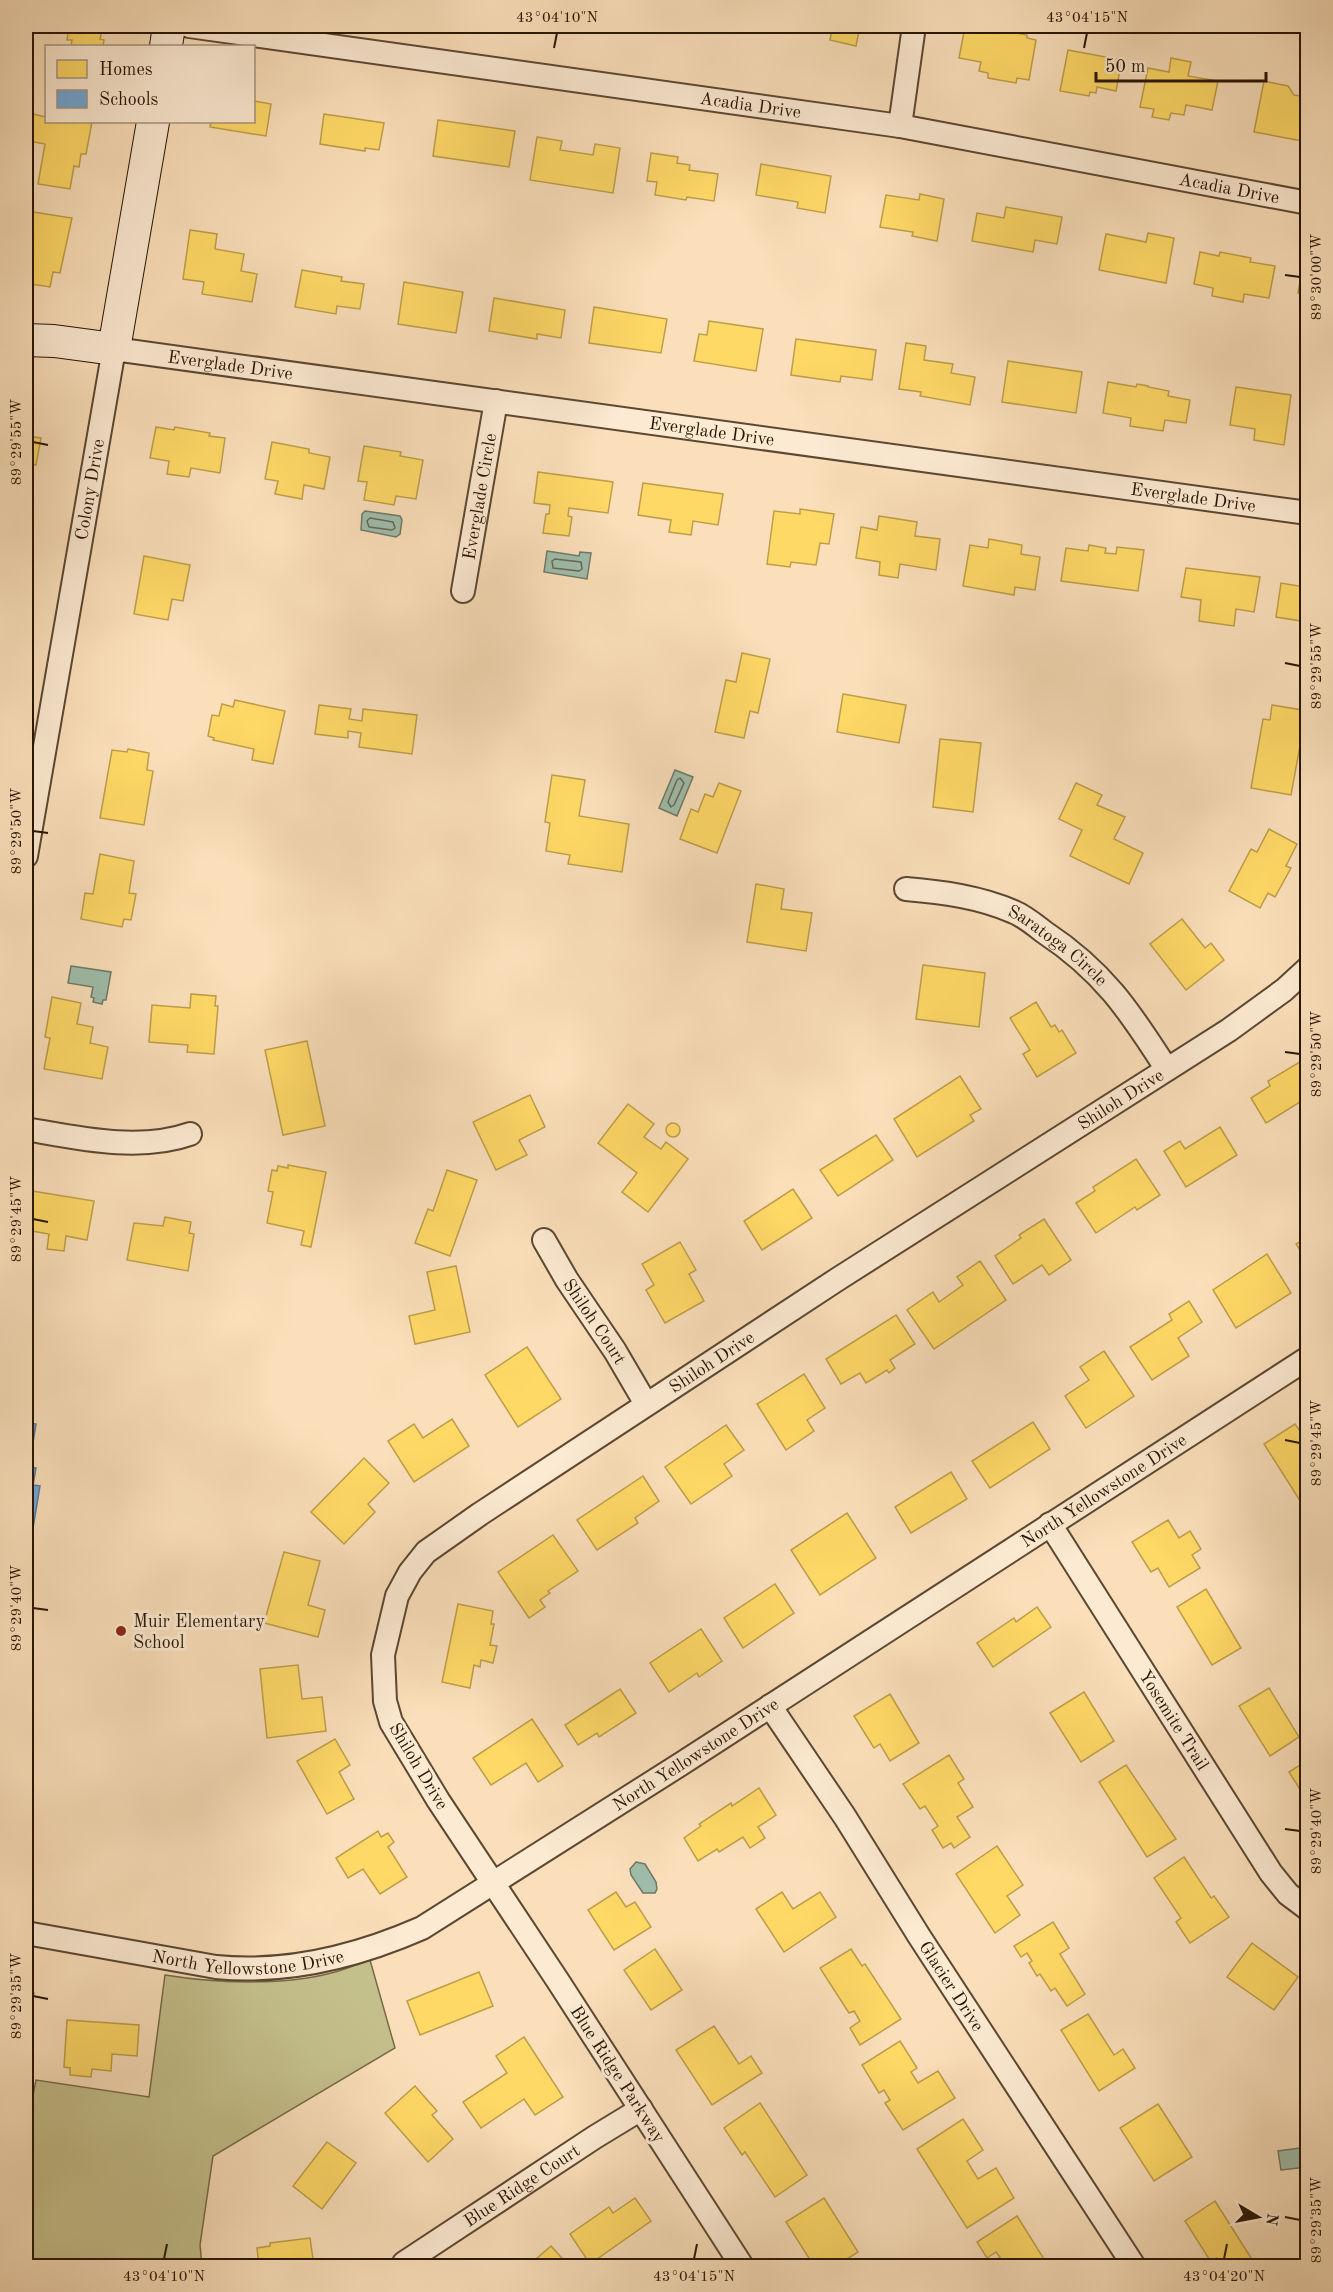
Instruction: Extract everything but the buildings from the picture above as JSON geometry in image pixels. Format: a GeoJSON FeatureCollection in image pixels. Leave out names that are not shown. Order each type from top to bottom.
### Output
{"type":"FeatureCollection","features":[{"type":"Feature","properties":{"kind":"street"},"geometry":{"type":"LineString","coordinates":[[166,45],[169,26]]}},
{"type":"Feature","properties":{"kind":"street","name":"Acadia Drive"},"geometry":{"type":"LineString","coordinates":[[189,26],[900,126],[1308,203]]}},
{"type":"Feature","properties":{"kind":"street"},"geometry":{"type":"LineString","coordinates":[[900,126],[914,26]]}},
{"type":"Feature","properties":{"kind":"street","name":"Colony Drive"},"geometry":{"type":"LineString","coordinates":[[26,856],[153,123]]}},
{"type":"Feature","properties":{"kind":"street"},"geometry":{"type":"LineString","coordinates":[[26,340],[54,341],[114,349]]}},
{"type":"Feature","properties":{"kind":"street","name":"Everglade Drive"},"geometry":{"type":"LineString","coordinates":[[114,349],[1308,513]]}},
{"type":"Feature","properties":{"kind":"street","name":"Everglade Circle"},"geometry":{"type":"LineString","coordinates":[[463,591],[496,401]]}},
{"type":"Feature","properties":{"kind":"street","name":"Saratoga Circle"},"geometry":{"type":"LineString","coordinates":[[906,889],[978,900],[1015,912],[1067,947],[1113,991],[1138,1023],[1166,1068]]}},
{"type":"Feature","properties":{"kind":"street","name":"Shiloh Drive"},"geometry":{"type":"LineString","coordinates":[[493,1884],[391,1722],[385,1701],[383,1655],[397,1596],[410,1572],[426,1552],[646,1404],[1166,1068],[1229,1030],[1284,990],[1308,968]]}},
{"type":"Feature","properties":{"kind":"street"},"geometry":{"type":"LineString","coordinates":[[26,1129],[141,1143],[190,1134]]}},
{"type":"Feature","properties":{"kind":"street","name":"Shiloh Court"},"geometry":{"type":"LineString","coordinates":[[544,1240],[646,1404]]}},
{"type":"Feature","properties":{"kind":"street","name":"North Yellowstone Drive"},"geometry":{"type":"LineString","coordinates":[[26,1933],[243,1970],[349,1954],[395,1940],[422,1928],[1308,1358]]}},
{"type":"Feature","properties":{"kind":"street","name":"Yosemite Trail"},"geometry":{"type":"LineString","coordinates":[[1050,1524],[1271,1873],[1288,1894],[1308,1909]]}},
{"type":"Feature","properties":{"kind":"street","name":"Glacier Drive"},"geometry":{"type":"LineString","coordinates":[[770,1706],[845,1817],[1134,2266]]}},
{"type":"Feature","properties":{"kind":"street","name":"Blue Ridge Parkway"},"geometry":{"type":"LineString","coordinates":[[493,1884],[742,2266]]}},
{"type":"Feature","properties":{"kind":"street","name":"Blue Ridge Court"},"geometry":{"type":"LineString","coordinates":[[404,2263],[641,2109]]}},
{"type":"Feature","properties":{"kind":"shaded area"},"geometry":{"type":"Polygon","coordinates":[[[370,1960],[395,2048],[213,2156],[200,2245],[202,2266],[26,2266],[26,2130],[36,2080],[149,2097],[165,1975],[248,1982],[292,1980],[331,1973],[370,1960]]]}},
{"type":"Feature","properties":{"kind":"water"},"geometry":{"type":"Polygon","coordinates":[[[365,511],[400,516],[402,520],[400,534],[396,537],[361,530],[362,514],[365,511]]]}},
{"type":"Feature","properties":{"kind":"water"},"geometry":{"type":"Polygon","coordinates":[[[547,551],[579,556],[580,552],[591,553],[587,579],[544,572],[547,551]]]}},
{"type":"Feature","properties":{"kind":"water"},"geometry":{"type":"Polygon","coordinates":[[[675,770],[693,777],[677,816],[659,808],[675,770]]]}},
{"type":"Feature","properties":{"kind":"water"},"geometry":{"type":"Polygon","coordinates":[[[71,966],[111,972],[106,1000],[103,1000],[102,1004],[93,1002],[94,998],[91,997],[93,987],[68,983],[71,966]]]}},
{"type":"Feature","properties":{"kind":"water"},"geometry":{"type":"Polygon","coordinates":[[[636,1862],[645,1864],[656,1882],[655,1893],[643,1893],[631,1875],[630,1869],[636,1862]]]}},
{"type":"Feature","properties":{"kind":"water"},"geometry":{"type":"Polygon","coordinates":[[[1307,2147],[1307,2167],[1281,2170],[1278,2151],[1307,2147]]]}},
{"type":"Feature","properties":{"kind":"place","name":"Muir Elementary School"},"geometry":{"type":"Point","coordinates":[121,1631]}}]}
